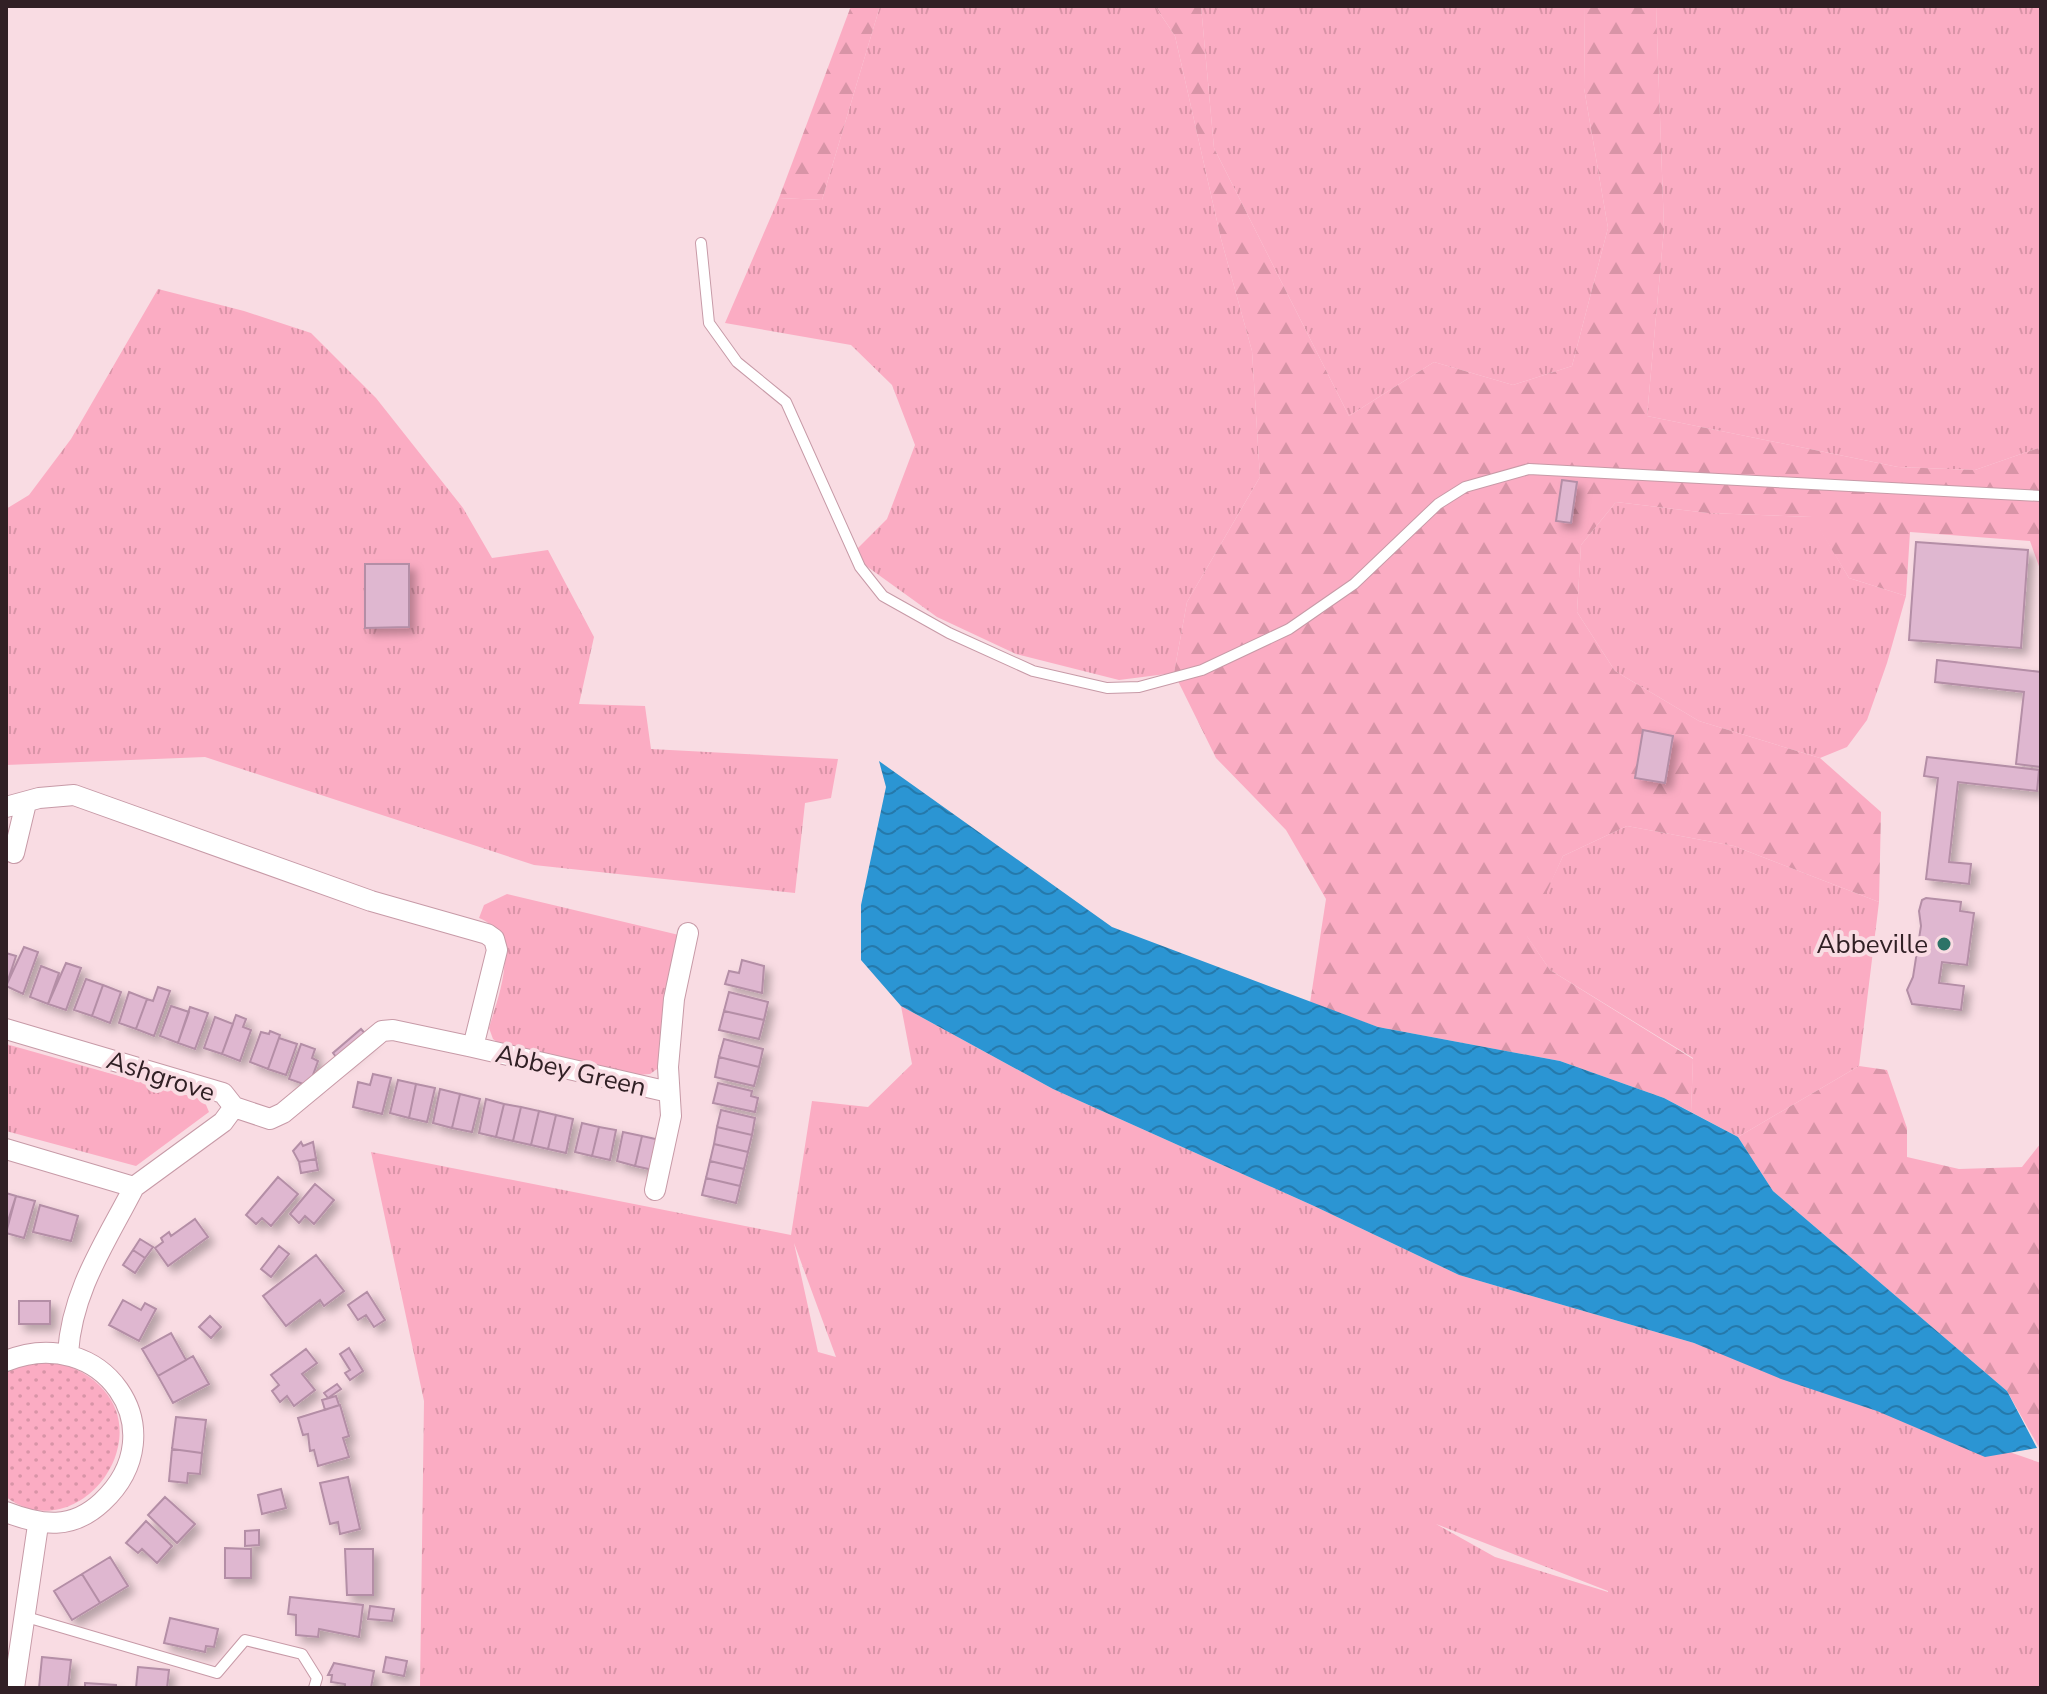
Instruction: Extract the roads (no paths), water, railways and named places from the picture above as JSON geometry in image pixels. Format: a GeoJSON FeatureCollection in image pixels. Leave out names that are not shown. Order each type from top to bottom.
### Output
{"type":"FeatureCollection","features":[{"type":"Feature","properties":{"kind":"street","name":"Abbey Green"},"geometry":{"type":"LineString","coordinates":[[16,805],[56,795],[93,800],[371,901],[434,917],[494,939],[497,950],[492,978],[473,1047]]}},
{"type":"Feature","properties":{"kind":"street"},"geometry":{"type":"LineString","coordinates":[[14,853],[16,805]]}},
{"type":"Feature","properties":{"kind":"street","name":"Abbey Green"},"geometry":{"type":"LineString","coordinates":[[655,1190],[671,1116],[669,1092],[674,999],[688,933]]}},
{"type":"Feature","properties":{"kind":"street","name":"Ashgrove"},"geometry":{"type":"LineString","coordinates":[[6,1029],[223,1093],[234,1107],[223,1122],[134,1187],[84,1277],[70,1321],[68,1353]]}},
{"type":"Feature","properties":{"kind":"street","name":"Abbey Green"},"geometry":{"type":"LineString","coordinates":[[234,1107],[270,1119],[283,1113],[382,1031],[393,1030],[669,1092]]}},
{"type":"Feature","properties":{"kind":"street"},"geometry":{"type":"LineString","coordinates":[[6,1149],[134,1187]]}},
{"type":"Feature","properties":{"kind":"street"},"geometry":{"type":"LineString","coordinates":[[6,1361],[36,1351],[68,1353],[96,1366],[121,1391],[132,1417],[134,1444],[121,1485],[89,1514],[65,1523],[38,1525],[6,1512]]}},
{"type":"Feature","properties":{"kind":"street"},"geometry":{"type":"LineString","coordinates":[[14,1688],[38,1525]]}},
{"type":"Feature","properties":{"kind":"lane"},"geometry":{"type":"LineString","coordinates":[[701,243],[709,323],[737,362],[786,402],[847,542],[860,567],[883,596],[949,633],[1033,671],[1107,688],[1139,687],[1202,670],[1289,629],[1354,584],[1438,504],[1465,487],[1529,469],[2041,496]]}},
{"type":"Feature","properties":{"kind":"lane"},"geometry":{"type":"LineString","coordinates":[[23,1616],[217,1673],[245,1640],[302,1654],[317,1678],[314,1688]]}},
{"type":"Feature","properties":{"kind":"water"},"geometry":{"type":"Polygon","coordinates":[[[879,761],[1112,927],[1378,1027],[1560,1061],[1664,1098],[1738,1137],[1773,1191],[2007,1391],[2037,1448],[1985,1457],[1877,1411],[1781,1379],[1694,1343],[1459,1275],[1053,1089],[901,1006],[861,960],[861,905],[886,787],[879,761]]]}},
{"type":"Feature","properties":{"kind":"place","name":"Abbeville"},"geometry":{"type":"Point","coordinates":[1944,944]}}]}
